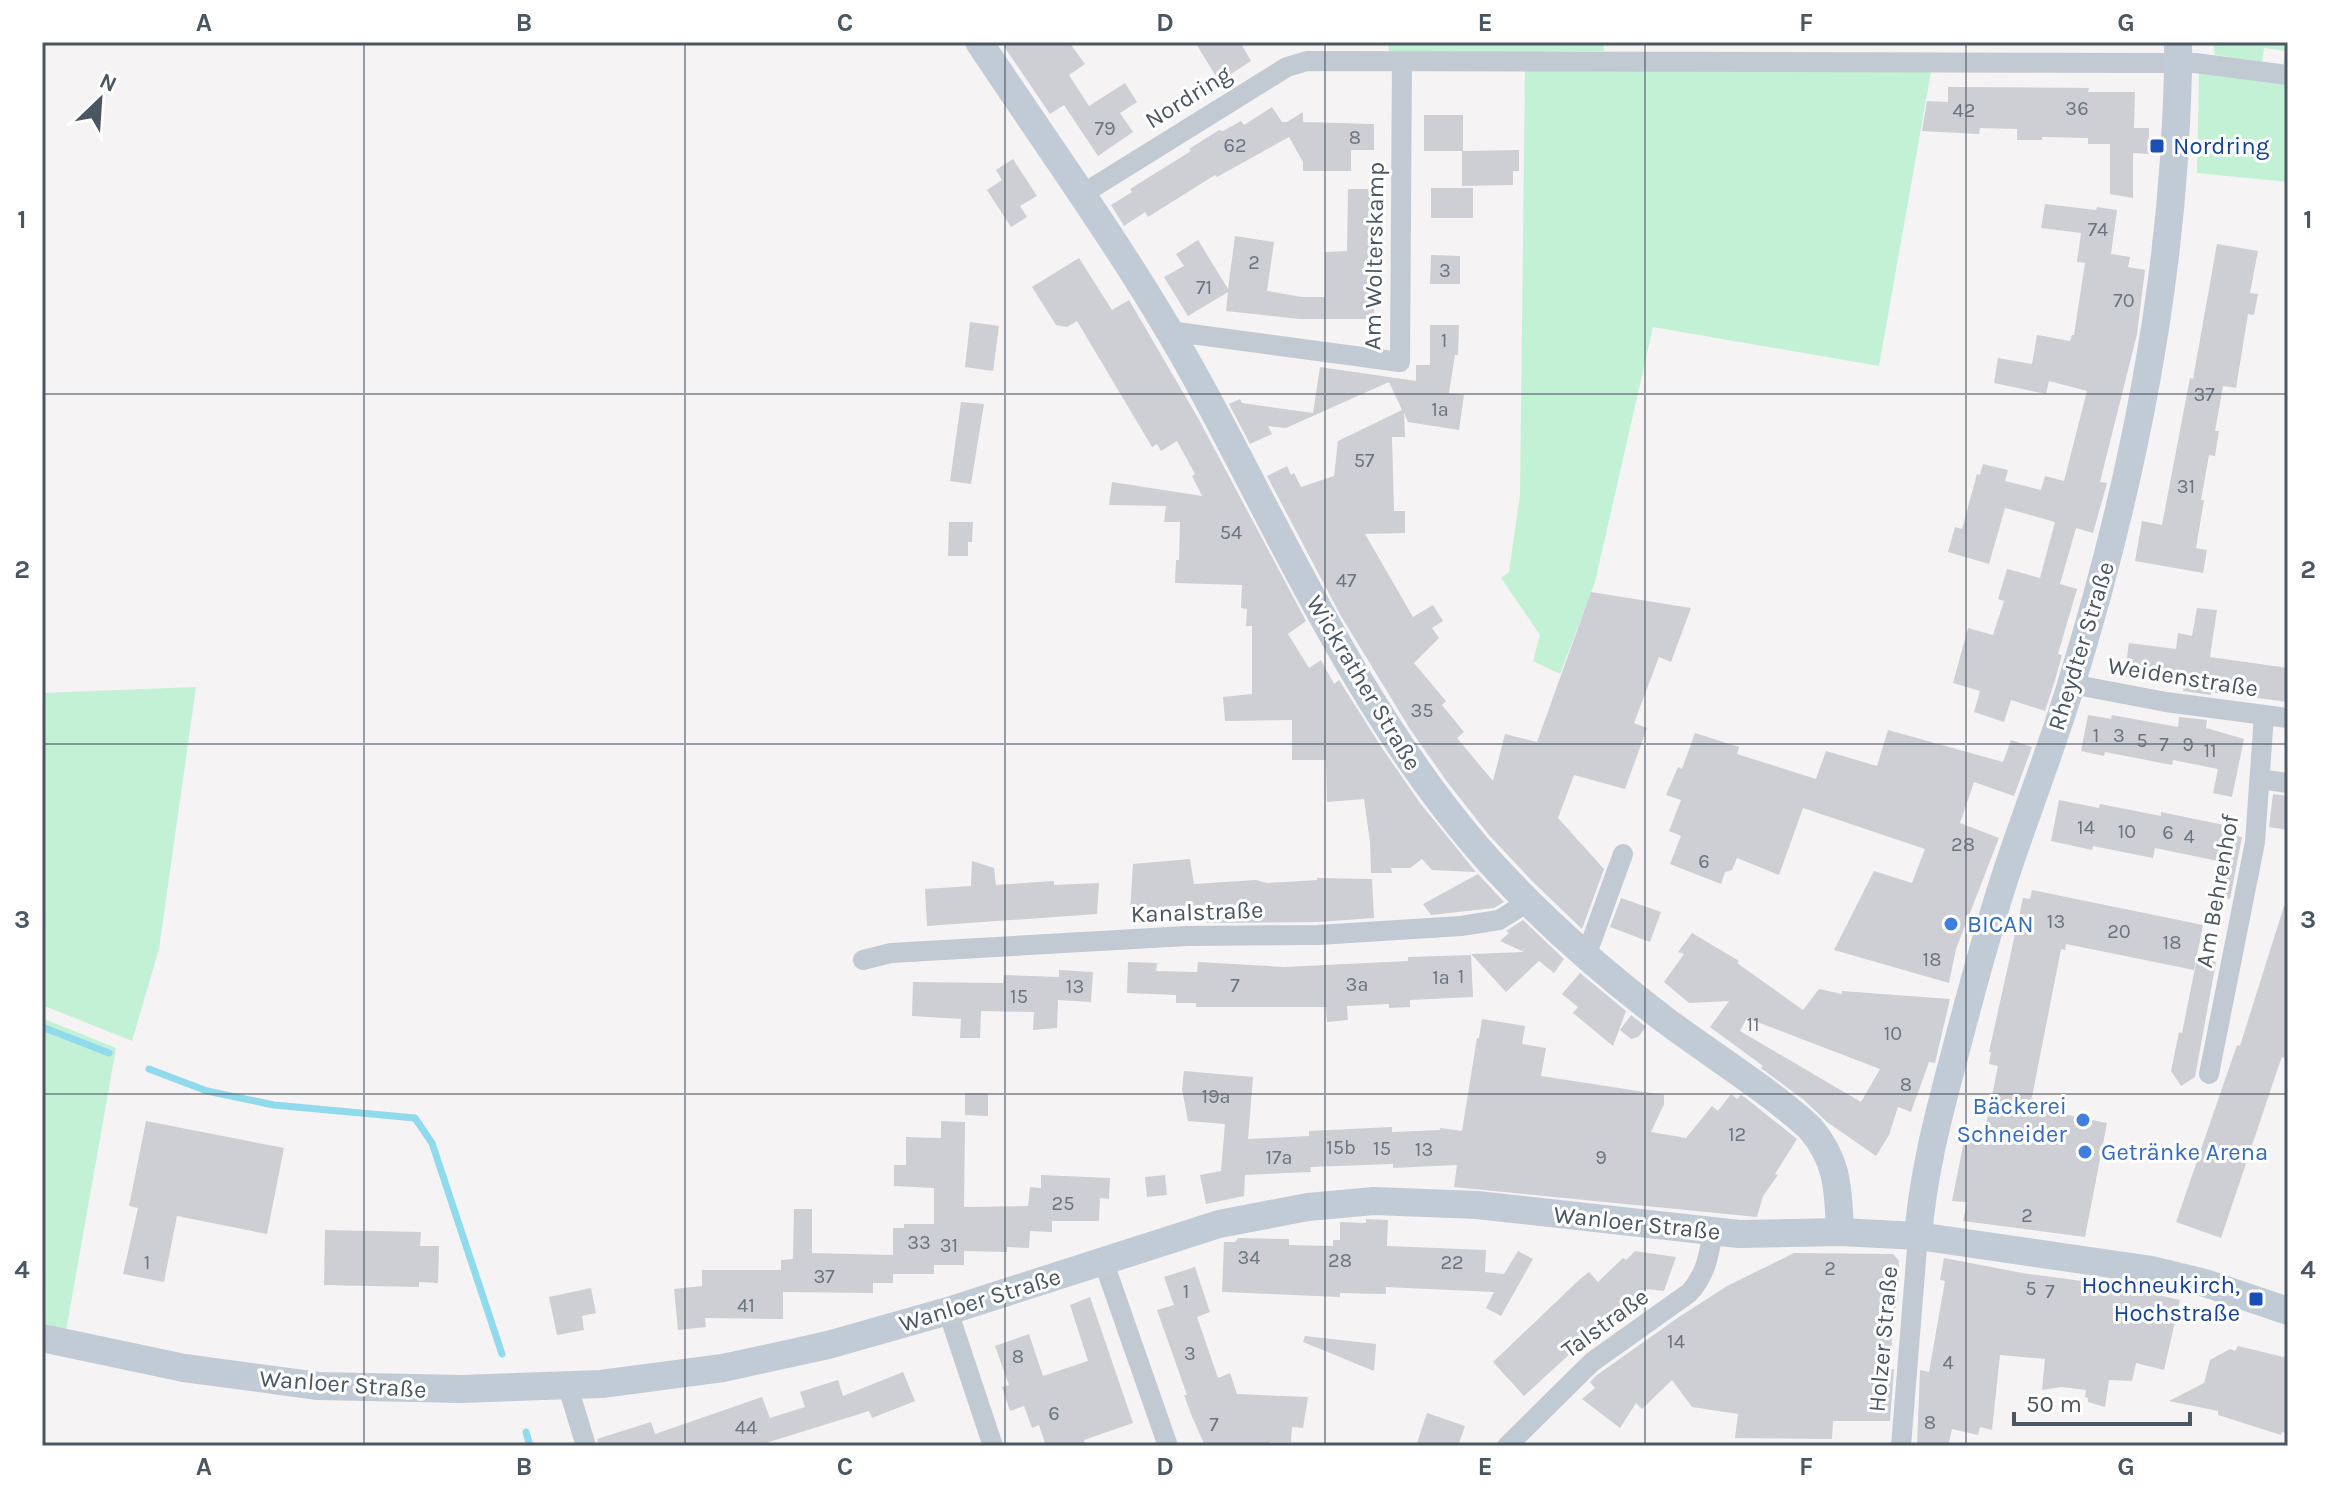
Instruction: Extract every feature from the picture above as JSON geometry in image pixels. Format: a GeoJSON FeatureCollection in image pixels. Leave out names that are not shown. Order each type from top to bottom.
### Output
{"type":"FeatureCollection","features":[{"type":"Feature","properties":{"kind":"street","name":"Wickrather Straße"},"geometry":{"type":"LineString","coordinates":[[979,42],[1169,331],[1333,637],[1392,737],[1463,830],[1528,902],[1586,956],[1663,1018],[1810,1128],[1834,1165],[1840,1232]]}},
{"type":"Feature","properties":{"kind":"street","name":"Nordring"},"geometry":{"type":"LineString","coordinates":[[1081,195],[1287,67],[1314,60],[1402,62],[2178,52],[2288,75]]}},
{"type":"Feature","properties":{"kind":"street","name":"Rheydter Straße"},"geometry":{"type":"LineString","coordinates":[[1918,1236],[1921,1192],[1929,1147],[1983,945],[2071,684],[2119,515],[2154,348],[2169,226],[2178,52]]}},
{"type":"Feature","properties":{"kind":"street","name":"Am Wolterskamp"},"geometry":{"type":"LineString","coordinates":[[1169,331],[1400,362],[1402,62]]}},
{"type":"Feature","properties":{"kind":"street","name":"Weidenstraße"},"geometry":{"type":"LineString","coordinates":[[2071,684],[2154,700],[2288,718]]}},
{"type":"Feature","properties":{"kind":"street","name":"Am Behrenhof"},"geometry":{"type":"LineString","coordinates":[[2209,1074],[2253,851],[2264,715]]}},
{"type":"Feature","properties":{"kind":"street"},"geometry":{"type":"LineString","coordinates":[[2260,779],[2288,783]]}},
{"type":"Feature","properties":{"kind":"street"},"geometry":{"type":"LineString","coordinates":[[1586,956],[1623,854]]}},
{"type":"Feature","properties":{"kind":"street","name":"Kanalstraße"},"geometry":{"type":"LineString","coordinates":[[863,960],[891,953],[1187,936],[1318,935],[1461,926],[1499,920],[1528,902]]}},
{"type":"Feature","properties":{"kind":"street","name":"Wanloer Straße"},"geometry":{"type":"LineString","coordinates":[[42,1338],[184,1368],[318,1386],[423,1389],[568,1387],[723,1368],[828,1345],[948,1311],[1219,1224],[1278,1211],[1351,1202],[1409,1201],[1766,1235],[1840,1232],[1918,1236],[2152,1270],[2221,1288],[2288,1311]]}},
{"type":"Feature","properties":{"kind":"street","name":"Talstraße"},"geometry":{"type":"LineString","coordinates":[[1507,1446],[1592,1362],[1689,1293],[1706,1268],[1713,1231]]}},
{"type":"Feature","properties":{"kind":"street","name":"Holzer Straße"},"geometry":{"type":"LineString","coordinates":[[1901,1446],[1918,1236]]}},
{"type":"Feature","properties":{"kind":"street"},"geometry":{"type":"LineString","coordinates":[[1103,1260],[1168,1446]]}},
{"type":"Feature","properties":{"kind":"street"},"geometry":{"type":"LineString","coordinates":[[948,1311],[993,1446]]}},
{"type":"Feature","properties":{"kind":"street"},"geometry":{"type":"LineString","coordinates":[[568,1387],[586,1446]]}},
{"type":"Feature","properties":{"kind":"green space"},"geometry":{"type":"Polygon","coordinates":[[[1388,42],[1603,42],[1604,51],[1389,53],[1388,42]]]}},
{"type":"Feature","properties":{"kind":"green space"},"geometry":{"type":"Polygon","coordinates":[[[2213,42],[2288,42],[2288,66],[2283,65],[2285,51],[2264,48],[2262,62],[2215,55],[2213,42]]]}},
{"type":"Feature","properties":{"kind":"green space"},"geometry":{"type":"Polygon","coordinates":[[[1525,70],[1931,72],[1879,366],[1653,327],[1595,582],[1560,674],[1533,661],[1540,635],[1501,578],[1509,572],[1520,495],[1525,70]]]}},
{"type":"Feature","properties":{"kind":"green space"},"geometry":{"type":"Polygon","coordinates":[[[2199,72],[2288,82],[2288,182],[2197,173],[2199,72]]]}},
{"type":"Feature","properties":{"kind":"green space"},"geometry":{"type":"Polygon","coordinates":[[[196,687],[159,949],[132,1041],[42,1005],[42,693],[196,687]]]}},
{"type":"Feature","properties":{"kind":"green space"},"geometry":{"type":"Polygon","coordinates":[[[42,1018],[116,1048],[66,1331],[42,1325],[42,1018]]]}},
{"type":"Feature","properties":{"kind":"building"},"geometry":{"type":"Polygon","coordinates":[[[1001,42],[1069,42],[1085,64],[1069,75],[1089,106],[1125,83],[1137,102],[1120,113],[1133,132],[1098,156],[1064,105],[1050,114],[1001,42]]]}},
{"type":"Feature","properties":{"kind":"building"},"geometry":{"type":"Polygon","coordinates":[[[1195,42],[1240,42],[1251,61],[1225,78],[1217,78],[1195,42]]]}},
{"type":"Feature","properties":{"kind":"building"},"geometry":{"type":"Polygon","coordinates":[[[1948,87],[2089,88],[2088,92],[2135,92],[2134,128],[2149,128],[2149,154],[2133,153],[2133,198],[2110,194],[2110,144],[2088,144],[2088,138],[2017,140],[2017,129],[1980,128],[1979,134],[1922,131],[1927,101],[1948,102],[1948,87]]]}},
{"type":"Feature","properties":{"kind":"building"},"geometry":{"type":"Polygon","coordinates":[[[1272,107],[1282,122],[1303,112],[1303,122],[1374,124],[1374,150],[1351,150],[1351,171],[1303,171],[1303,162],[1289,137],[1217,177],[1215,175],[1148,217],[1145,212],[1124,226],[1111,205],[1132,192],[1130,189],[1219,130],[1223,131],[1241,121],[1244,125],[1272,107]]]}},
{"type":"Feature","properties":{"kind":"building"},"geometry":{"type":"Polygon","coordinates":[[[1424,115],[1463,115],[1463,151],[1519,150],[1519,171],[1513,171],[1513,185],[1462,186],[1462,151],[1424,151],[1424,115]]]}},
{"type":"Feature","properties":{"kind":"building"},"geometry":{"type":"Polygon","coordinates":[[[1013,159],[1037,196],[1020,206],[1027,217],[1011,227],[987,190],[1002,180],[996,170],[1013,159]]]}},
{"type":"Feature","properties":{"kind":"building"},"geometry":{"type":"Polygon","coordinates":[[[1431,188],[1473,188],[1473,218],[1431,218],[1431,188]]]}},
{"type":"Feature","properties":{"kind":"building"},"geometry":{"type":"Polygon","coordinates":[[[1348,189],[1374,189],[1374,225],[1371,225],[1374,315],[1366,315],[1366,319],[1299,319],[1226,311],[1228,292],[1188,316],[1164,277],[1184,266],[1176,254],[1198,240],[1228,289],[1235,236],[1274,242],[1267,291],[1325,297],[1325,252],[1347,251],[1348,189]]]}},
{"type":"Feature","properties":{"kind":"building"},"geometry":{"type":"Polygon","coordinates":[[[2045,204],[2117,210],[2111,254],[2130,257],[2128,267],[2145,270],[2137,334],[2100,482],[2107,483],[2093,533],[2076,528],[2060,584],[2077,589],[2058,654],[2062,655],[2055,680],[2045,711],[2011,700],[2004,722],[1974,712],[1980,691],[1953,683],[1968,628],[1993,635],[2004,601],[1998,599],[2007,569],[2040,578],[2055,522],[2005,508],[1989,564],[1948,552],[1955,527],[1962,529],[1977,474],[1980,475],[1983,464],[2008,470],[2005,481],[2041,490],[2045,476],[2064,481],[2087,391],[2049,381],[2046,394],[1994,383],[1998,358],[2032,364],[2037,335],[2070,341],[2074,335],[2085,263],[2077,262],[2081,233],[2041,228],[2045,204]]]}},
{"type":"Feature","properties":{"kind":"building"},"geometry":{"type":"Polygon","coordinates":[[[2217,244],[2258,251],[2250,293],[2258,294],[2254,315],[2248,314],[2236,388],[2223,386],[2215,431],[2219,431],[2215,456],[2209,455],[2196,548],[2207,550],[2203,573],[2135,561],[2142,521],[2162,525],[2217,244]]]}},
{"type":"Feature","properties":{"kind":"building"},"geometry":{"type":"Polygon","coordinates":[[[1431,255],[1460,256],[1460,284],[1430,284],[1431,255]]]}},
{"type":"Feature","properties":{"kind":"building"},"geometry":{"type":"Polygon","coordinates":[[[1079,258],[1112,310],[1129,300],[1198,418],[1306,621],[1288,634],[1309,668],[1321,660],[1334,684],[1339,680],[1420,803],[1476,872],[1432,870],[1422,859],[1410,868],[1391,868],[1392,873],[1371,873],[1364,799],[1327,802],[1326,760],[1292,760],[1292,720],[1225,721],[1223,697],[1252,694],[1252,626],[1246,626],[1247,609],[1241,608],[1242,585],[1175,583],[1180,522],[1164,522],[1166,506],[1109,505],[1112,482],[1202,496],[1192,476],[1195,474],[1177,441],[1161,451],[1157,444],[1152,447],[1077,321],[1067,327],[1056,325],[1032,287],[1079,258]]]}},
{"type":"Feature","properties":{"kind":"building"},"geometry":{"type":"Polygon","coordinates":[[[970,322],[999,326],[993,371],[965,367],[970,322]]]}},
{"type":"Feature","properties":{"kind":"building"},"geometry":{"type":"Polygon","coordinates":[[[1430,325],[1459,325],[1458,355],[1455,355],[1449,393],[1464,395],[1459,430],[1408,422],[1404,413],[1405,437],[1392,437],[1394,511],[1405,511],[1405,533],[1365,534],[1413,617],[1433,605],[1443,621],[1432,628],[1439,638],[1414,663],[1446,701],[1442,705],[1464,732],[1457,738],[1493,781],[1505,734],[1537,742],[1591,592],[1691,608],[1671,662],[1659,657],[1634,723],[1647,728],[1625,789],[1574,775],[1558,818],[1604,869],[1582,929],[1489,835],[1410,729],[1341,616],[1267,476],[1287,466],[1301,487],[1334,476],[1338,441],[1402,410],[1389,382],[1286,428],[1268,426],[1272,434],[1250,444],[1229,404],[1240,399],[1242,403],[1313,413],[1320,367],[1416,381],[1416,365],[1430,365],[1430,325]]]}},
{"type":"Feature","properties":{"kind":"building"},"geometry":{"type":"Polygon","coordinates":[[[961,402],[984,404],[971,484],[950,481],[961,402]]]}},
{"type":"Feature","properties":{"kind":"building"},"geometry":{"type":"Polygon","coordinates":[[[949,522],[973,522],[968,556],[948,556],[949,522]]]}},
{"type":"Feature","properties":{"kind":"building"},"geometry":{"type":"Polygon","coordinates":[[[2197,608],[2217,610],[2210,657],[2288,668],[2288,702],[2183,691],[2184,684],[2124,676],[2129,643],[2176,649],[2178,633],[2192,636],[2197,608]]]}},
{"type":"Feature","properties":{"kind":"building"},"geometry":{"type":"Polygon","coordinates":[[[2088,715],[2111,719],[2112,715],[2178,727],[2179,717],[2207,720],[2206,728],[2244,739],[2232,797],[2213,793],[2218,769],[2173,760],[2172,765],[2105,752],[2104,756],[2081,751],[2088,715]]]}},
{"type":"Feature","properties":{"kind":"building"},"geometry":{"type":"Polygon","coordinates":[[[1888,730],[2003,762],[2011,740],[2032,747],[2014,796],[1974,782],[1960,823],[1999,838],[1956,949],[1949,983],[1834,950],[1874,871],[1912,883],[1925,849],[1803,808],[1779,875],[1737,858],[1732,870],[1725,872],[1721,884],[1670,864],[1681,836],[1669,831],[1681,800],[1666,795],[1678,767],[1682,769],[1695,733],[1739,747],[1737,754],[1816,779],[1826,751],[1877,766],[1888,730]]]}},
{"type":"Feature","properties":{"kind":"building"},"geometry":{"type":"Polygon","coordinates":[[[2273,794],[2288,796],[2288,830],[2269,827],[2273,794]]]}},
{"type":"Feature","properties":{"kind":"building"},"geometry":{"type":"Polygon","coordinates":[[[2059,800],[2099,808],[2100,804],[2161,816],[2161,812],[2224,825],[2222,833],[2242,837],[2230,899],[2211,895],[2218,861],[2155,848],[2153,858],[2051,841],[2059,800]]]}},
{"type":"Feature","properties":{"kind":"building"},"geometry":{"type":"Polygon","coordinates":[[[1190,859],[1194,884],[1256,880],[1267,883],[1317,878],[1372,879],[1374,918],[1207,923],[1206,905],[1130,912],[1133,864],[1190,859]]]}},
{"type":"Feature","properties":{"kind":"building"},"geometry":{"type":"Polygon","coordinates":[[[972,861],[994,868],[996,885],[1054,881],[1054,885],[1099,883],[1097,914],[927,926],[925,889],[971,886],[972,861]]]}},
{"type":"Feature","properties":{"kind":"building"},"geometry":{"type":"Polygon","coordinates":[[[1478,874],[1504,902],[1494,908],[1431,915],[1423,904],[1478,874]]]}},
{"type":"Feature","properties":{"kind":"building"},"geometry":{"type":"Polygon","coordinates":[[[2032,890],[2203,925],[2194,970],[2066,944],[2065,950],[2061,949],[2030,1107],[2107,1123],[2085,1237],[1963,1221],[1967,1202],[1952,1201],[1966,1131],[1984,1135],[1998,1066],[1989,1064],[1989,1052],[2023,898],[2030,899],[2032,890]]]}},
{"type":"Feature","properties":{"kind":"building"},"geometry":{"type":"Polygon","coordinates":[[[1621,898],[1661,912],[1650,942],[1610,927],[1621,898]]]}},
{"type":"Feature","properties":{"kind":"building"},"geometry":{"type":"Polygon","coordinates":[[[2284,906],[2288,907],[2288,1059],[2282,1057],[2279,1065],[2221,1238],[2176,1222],[2237,1045],[2240,1046],[2284,906]]]}},
{"type":"Feature","properties":{"kind":"building"},"geometry":{"type":"Polygon","coordinates":[[[1523,920],[1564,959],[1554,973],[1539,961],[1506,992],[1471,954],[1524,952],[1500,941],[1509,933],[1506,931],[1523,920]]]}},
{"type":"Feature","properties":{"kind":"building"},"geometry":{"type":"Polygon","coordinates":[[[1692,933],[1739,961],[1737,963],[1803,1010],[1819,989],[1842,994],[1842,991],[1950,999],[1935,1063],[1929,1062],[1911,1112],[1898,1107],[1889,1135],[1876,1156],[1827,1122],[1804,1100],[1761,1068],[1763,1066],[1710,1027],[1729,1001],[1689,1003],[1664,982],[1684,954],[1678,952],[1692,933]],[[1747,1018],[1740,1031],[1861,1102],[1880,1069],[1747,1018]]]}},
{"type":"Feature","properties":{"kind":"building"},"geometry":{"type":"Polygon","coordinates":[[[1471,955],[1473,997],[1410,1000],[1410,1007],[1389,1008],[1389,1004],[1347,1006],[1348,1020],[1327,1022],[1326,1007],[1196,1007],[1196,1003],[1176,1003],[1176,995],[1127,993],[1128,962],[1157,963],[1156,971],[1197,972],[1198,962],[1285,967],[1471,955]]]}},
{"type":"Feature","properties":{"kind":"building"},"geometry":{"type":"Polygon","coordinates":[[[2197,958],[2216,962],[2195,1077],[2181,1086],[2171,1071],[2197,958]]]}},
{"type":"Feature","properties":{"kind":"building"},"geometry":{"type":"Polygon","coordinates":[[[1059,970],[1093,972],[1091,1002],[1058,1000],[1057,1028],[1033,1030],[1034,1012],[981,1011],[980,1038],[960,1038],[961,1019],[912,1016],[913,982],[1003,983],[1004,975],[1059,977],[1059,970]]]}},
{"type":"Feature","properties":{"kind":"building"},"geometry":{"type":"Polygon","coordinates":[[[1580,973],[1626,1011],[1613,1046],[1573,1013],[1578,1007],[1562,994],[1580,973]]]}},
{"type":"Feature","properties":{"kind":"building"},"geometry":{"type":"Polygon","coordinates":[[[1631,1015],[1646,1027],[1638,1037],[1631,1039],[1620,1030],[1631,1015]]]}},
{"type":"Feature","properties":{"kind":"building"},"geometry":{"type":"Polygon","coordinates":[[[1482,1019],[1525,1026],[1522,1044],[1546,1048],[1541,1076],[1664,1095],[1664,1104],[1651,1132],[1686,1138],[1712,1106],[1718,1111],[1731,1094],[1737,1099],[1741,1095],[1747,1099],[1797,1139],[1763,1196],[1757,1217],[1454,1187],[1457,1165],[1310,1167],[1311,1172],[1245,1175],[1244,1196],[1206,1204],[1200,1175],[1221,1171],[1225,1124],[1188,1121],[1182,1089],[1184,1071],[1253,1077],[1248,1139],[1309,1136],[1309,1131],[1392,1127],[1392,1132],[1440,1128],[1462,1131],[1482,1019]]]}},
{"type":"Feature","properties":{"kind":"building"},"geometry":{"type":"Polygon","coordinates":[[[965,1093],[988,1093],[988,1116],[965,1115],[965,1093]]]}},
{"type":"Feature","properties":{"kind":"building"},"geometry":{"type":"Polygon","coordinates":[[[146,1121],[284,1148],[267,1234],[177,1216],[164,1282],[123,1274],[138,1208],[129,1206],[146,1121]]]}},
{"type":"Feature","properties":{"kind":"building"},"geometry":{"type":"Polygon","coordinates":[[[941,1121],[965,1122],[964,1207],[1028,1206],[1030,1187],[1041,1188],[1041,1175],[1110,1178],[1109,1199],[1100,1198],[1099,1221],[1052,1221],[1052,1232],[1030,1231],[1029,1248],[1007,1247],[1007,1252],[964,1251],[964,1265],[934,1265],[934,1274],[893,1274],[893,1283],[873,1283],[873,1293],[783,1292],[783,1319],[705,1318],[706,1327],[678,1330],[674,1289],[702,1286],[702,1270],[781,1270],[781,1260],[793,1259],[794,1209],[812,1209],[812,1253],[893,1255],[893,1228],[904,1228],[904,1224],[934,1224],[934,1188],[894,1186],[894,1165],[906,1165],[906,1137],[941,1138],[941,1121]]]}},
{"type":"Feature","properties":{"kind":"building"},"geometry":{"type":"Polygon","coordinates":[[[1165,1175],[1167,1195],[1147,1197],[1145,1177],[1165,1175]]]}},
{"type":"Feature","properties":{"kind":"building"},"geometry":{"type":"Polygon","coordinates":[[[1366,1219],[1388,1220],[1387,1246],[1486,1250],[1485,1272],[1504,1274],[1518,1251],[1533,1259],[1501,1316],[1486,1308],[1494,1292],[1386,1287],[1386,1294],[1340,1293],[1340,1297],[1222,1292],[1224,1242],[1235,1242],[1238,1238],[1289,1239],[1289,1245],[1333,1246],[1333,1240],[1340,1240],[1340,1222],[1366,1223],[1366,1219]]]}},
{"type":"Feature","properties":{"kind":"building"},"geometry":{"type":"Polygon","coordinates":[[[325,1230],[421,1232],[420,1246],[439,1246],[438,1283],[419,1282],[419,1287],[324,1285],[325,1230]]]}},
{"type":"Feature","properties":{"kind":"building"},"geometry":{"type":"Polygon","coordinates":[[[1635,1251],[1676,1257],[1664,1291],[1647,1289],[1624,1310],[1621,1307],[1524,1396],[1493,1362],[1589,1272],[1598,1282],[1635,1251]]]}},
{"type":"Feature","properties":{"kind":"building"},"geometry":{"type":"Polygon","coordinates":[[[1794,1253],[1893,1254],[1899,1261],[1898,1302],[1889,1369],[1894,1369],[1890,1421],[1833,1421],[1832,1439],[1735,1438],[1738,1414],[1692,1407],[1672,1380],[1642,1409],[1636,1403],[1620,1428],[1582,1399],[1595,1388],[1590,1382],[1597,1375],[1679,1317],[1727,1286],[1794,1253]]]}},
{"type":"Feature","properties":{"kind":"building"},"geometry":{"type":"Polygon","coordinates":[[[1944,1258],[2022,1273],[2118,1286],[2180,1300],[2164,1370],[2136,1363],[2132,1381],[2109,1380],[2105,1407],[2088,1402],[2086,1390],[2062,1387],[2042,1390],[2045,1359],[2000,1355],[1992,1430],[1980,1427],[1978,1435],[1952,1429],[1948,1446],[1917,1446],[1920,1370],[1929,1372],[1945,1281],[1940,1280],[1944,1258]]]}},
{"type":"Feature","properties":{"kind":"building"},"geometry":{"type":"Polygon","coordinates":[[[1195,1267],[1210,1312],[1197,1317],[1218,1378],[1230,1373],[1237,1394],[1308,1397],[1303,1428],[1292,1427],[1291,1442],[1270,1442],[1269,1446],[1205,1446],[1184,1395],[1187,1395],[1157,1310],[1174,1305],[1164,1277],[1195,1267]]]}},
{"type":"Feature","properties":{"kind":"building"},"geometry":{"type":"Polygon","coordinates":[[[591,1288],[596,1313],[582,1316],[584,1330],[557,1335],[549,1297],[591,1288]]]}},
{"type":"Feature","properties":{"kind":"building"},"geometry":{"type":"Polygon","coordinates":[[[1090,1297],[1133,1423],[1084,1440],[1086,1446],[1046,1446],[1039,1425],[1032,1428],[1024,1406],[1010,1411],[1002,1387],[1009,1385],[995,1346],[1029,1334],[1043,1376],[1088,1361],[1070,1305],[1090,1297]]]}},
{"type":"Feature","properties":{"kind":"building"},"geometry":{"type":"Polygon","coordinates":[[[1305,1336],[1376,1344],[1374,1371],[1303,1342],[1305,1336]]]}},
{"type":"Feature","properties":{"kind":"building"},"geometry":{"type":"Polygon","coordinates":[[[2238,1346],[2288,1358],[2288,1434],[2282,1432],[2281,1435],[2218,1415],[2218,1411],[2169,1401],[2204,1383],[2210,1360],[2230,1349],[2235,1351],[2238,1346]]]}},
{"type":"Feature","properties":{"kind":"building"},"geometry":{"type":"Polygon","coordinates":[[[903,1372],[915,1401],[872,1418],[869,1411],[756,1446],[599,1446],[597,1439],[651,1422],[655,1434],[762,1397],[770,1418],[805,1407],[800,1392],[838,1380],[843,1396],[903,1372]]]}},
{"type":"Feature","properties":{"kind":"building"},"geometry":{"type":"Polygon","coordinates":[[[1427,1413],[1465,1426],[1458,1446],[1416,1446],[1427,1413]]]}},
{"type":"Feature","properties":{"kind":"waterway"},"geometry":{"type":"LineString","coordinates":[[42,1027],[109,1053]]}},
{"type":"Feature","properties":{"kind":"waterway"},"geometry":{"type":"LineString","coordinates":[[149,1069],[207,1091],[274,1105],[415,1118],[432,1143],[502,1354]]}},
{"type":"Feature","properties":{"kind":"waterway"},"geometry":{"type":"LineString","coordinates":[[526,1432],[530,1446]]}},
{"type":"Feature","properties":{"kind":"place","name":"Nordring"},"geometry":{"type":"Point","coordinates":[2157,146]}},
{"type":"Feature","properties":{"kind":"place","name":"BICAN"},"geometry":{"type":"Point","coordinates":[1951,924]}},
{"type":"Feature","properties":{"kind":"place","name":"Bäckerei Schneider"},"geometry":{"type":"Point","coordinates":[2083,1120]}},
{"type":"Feature","properties":{"kind":"place","name":"Getränke Arena"},"geometry":{"type":"Point","coordinates":[2085,1152]}},
{"type":"Feature","properties":{"kind":"place","name":"Hochneukirch, Hochstraße"},"geometry":{"type":"Point","coordinates":[2256,1299]}}]}
